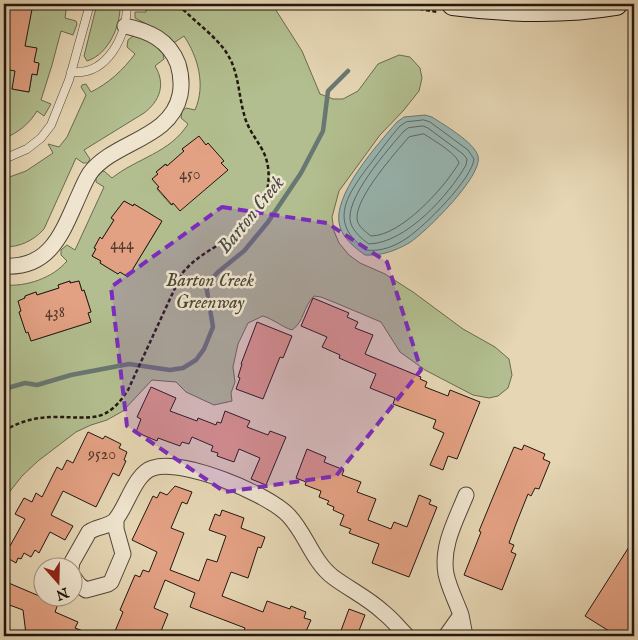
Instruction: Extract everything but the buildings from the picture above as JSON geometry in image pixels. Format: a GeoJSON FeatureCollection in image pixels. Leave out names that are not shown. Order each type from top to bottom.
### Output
{"type":"FeatureCollection","features":[{"type":"Feature","properties":{"kind":"street"},"geometry":{"type":"LineString","coordinates":[[453,4],[520,9],[574,8],[616,4]]}},
{"type":"Feature","properties":{"kind":"street"},"geometry":{"type":"LineString","coordinates":[[4,266],[12,267],[28,263],[44,255],[61,236],[87,178],[95,168],[111,155],[153,131],[167,120],[176,106],[180,91],[180,75],[177,62],[170,50],[165,43],[150,33],[125,26]]}},
{"type":"Feature","properties":{"kind":"street"},"geometry":{"type":"LineString","coordinates":[[74,558],[89,532],[108,525],[116,519],[142,476],[154,467],[167,466],[185,469],[217,478],[266,499],[287,514],[327,571],[382,611],[407,636]]}},
{"type":"Feature","properties":{"kind":"street"},"geometry":{"type":"LineString","coordinates":[[465,636],[446,574],[446,555],[452,529],[466,495]]}},
{"type":"Feature","properties":{"kind":"street"},"geometry":{"type":"LineString","coordinates":[[82,587],[86,590],[112,582],[122,554],[116,529],[116,519]]}},
{"type":"Feature","properties":{"kind":"street"},"geometry":{"type":"LineString","coordinates":[[446,636],[460,615]]}},
{"type":"Feature","properties":{"kind":"lane"},"geometry":{"type":"LineString","coordinates":[[4,158],[27,149],[46,132],[55,116],[71,72],[90,4]]}},
{"type":"Feature","properties":{"kind":"lane"},"geometry":{"type":"LineString","coordinates":[[71,72],[82,73],[88,71],[107,58],[117,47],[125,26],[127,4]]}},
{"type":"Feature","properties":{"kind":"path"},"geometry":{"type":"LineString","coordinates":[[4,431],[20,423],[33,420],[56,417],[90,419],[110,411],[128,390],[181,275],[195,261],[249,222],[261,206],[268,183],[265,155],[246,122],[237,78],[228,55],[221,45],[178,4]]}},
{"type":"Feature","properties":{"kind":"highlighted area"},"geometry":{"type":"Polygon","coordinates":[[[222,207],[327,223],[387,262],[421,370],[336,476],[225,492],[127,426],[111,287],[222,207]]]}},
{"type":"Feature","properties":{"kind":"green space"},"geometry":{"type":"Polygon","coordinates":[[[11,4],[53,6],[54,4],[67,4],[65,18],[76,21],[77,24],[73,35],[61,31],[41,100],[51,104],[44,116],[37,111],[23,128],[4,138],[6,106],[4,106],[4,69],[17,71],[12,89],[29,92],[32,74],[37,75],[39,64],[27,55],[22,47],[15,29],[11,4]]]}},
{"type":"Feature","properties":{"kind":"green space"},"geometry":{"type":"Polygon","coordinates":[[[97,4],[120,4],[120,12],[112,38],[102,52],[87,61],[84,56],[97,4]]]}},
{"type":"Feature","properties":{"kind":"green space","name":"Barton Creek Greenway"},"geometry":{"type":"Polygon","coordinates":[[[147,4],[272,4],[302,51],[320,94],[333,99],[343,99],[358,91],[378,64],[399,55],[410,57],[420,68],[422,78],[419,91],[380,135],[339,191],[332,217],[334,231],[339,243],[349,255],[360,263],[385,274],[413,292],[463,329],[495,347],[509,359],[512,375],[508,388],[498,396],[489,398],[473,395],[425,370],[400,352],[381,322],[321,297],[314,296],[310,300],[299,323],[292,330],[263,316],[248,323],[238,344],[233,367],[235,382],[231,393],[232,401],[214,405],[186,392],[176,382],[152,380],[123,411],[107,420],[76,432],[38,461],[22,476],[4,499],[4,285],[30,283],[47,277],[61,267],[67,261],[61,255],[61,250],[67,245],[75,250],[104,187],[96,182],[96,178],[104,171],[112,178],[163,149],[181,134],[188,124],[181,118],[182,111],[186,108],[195,110],[198,101],[200,91],[199,72],[189,44],[184,36],[173,42],[160,31],[135,18],[135,12],[146,12],[147,4]],[[199,137],[182,149],[184,152],[167,166],[165,164],[156,172],[158,174],[152,179],[159,187],[157,189],[171,205],[227,170],[221,163],[223,161],[208,143],[206,145],[199,137]],[[124,201],[111,218],[114,220],[102,239],[100,238],[92,256],[118,274],[120,272],[128,277],[161,223],[153,218],[154,216],[134,204],[133,206],[124,201]],[[70,281],[58,285],[59,288],[37,295],[36,292],[25,296],[21,311],[19,312],[31,341],[91,322],[88,313],[91,312],[79,281],[70,283],[70,281]]]}},
{"type":"Feature","properties":{"kind":"green space"},"geometry":{"type":"Polygon","coordinates":[[[133,36],[150,42],[163,54],[164,59],[155,66],[161,86],[154,103],[144,113],[84,150],[90,159],[88,163],[83,163],[76,158],[44,229],[40,233],[31,240],[21,244],[4,247],[4,179],[26,171],[53,153],[48,144],[59,147],[67,137],[86,95],[81,87],[82,85],[86,84],[91,92],[104,85],[121,71],[135,54],[127,47],[128,40],[133,36]]]}},
{"type":"Feature","properties":{"kind":"water"},"geometry":{"type":"Polygon","coordinates":[[[425,115],[444,124],[471,145],[478,156],[477,165],[472,176],[452,203],[417,237],[393,251],[377,255],[365,255],[350,243],[340,227],[339,215],[342,201],[349,186],[368,157],[397,122],[404,117],[425,115]]]}},
{"type":"Feature","properties":{"kind":"waterway","name":"Barton Creek"},"geometry":{"type":"LineString","coordinates":[[4,389],[25,383],[37,385],[71,375],[129,364],[170,370],[183,368],[196,360],[204,349],[213,327],[206,285],[218,272],[244,251],[268,222],[301,173],[323,131],[328,91],[348,71]]}}]}
